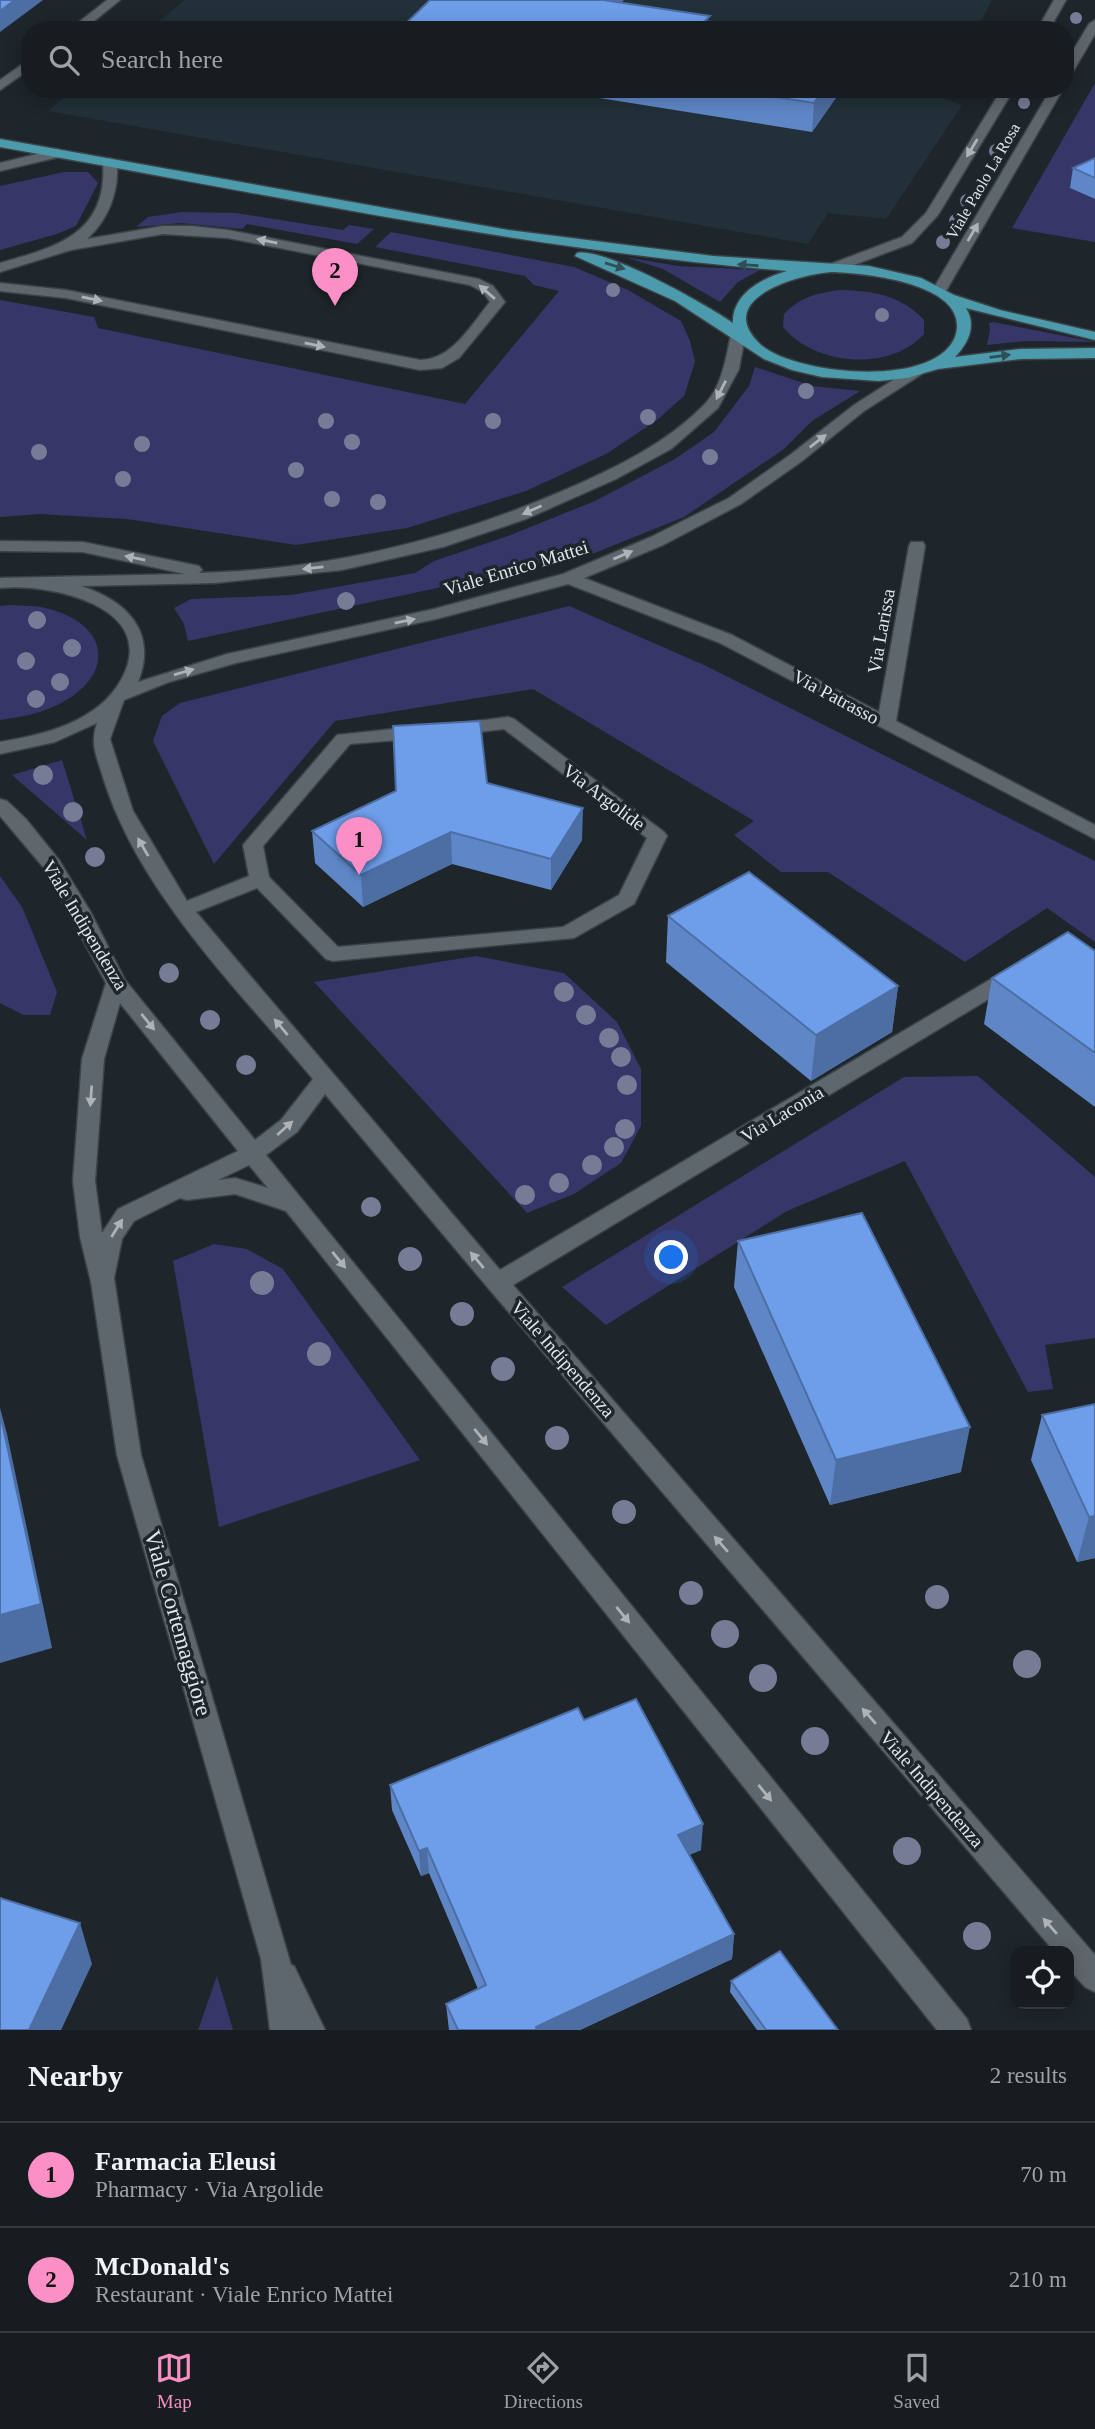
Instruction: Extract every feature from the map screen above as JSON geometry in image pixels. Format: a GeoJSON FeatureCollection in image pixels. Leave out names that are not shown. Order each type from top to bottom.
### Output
{"type":"FeatureCollection","features":[{"type":"Feature","properties":{"kind":"main road"},"geometry":{"type":"LineString","coordinates":[[0,143],[526,239],[726,264],[816,270]]}},
{"type":"Feature","properties":{"kind":"main road"},"geometry":{"type":"LineString","coordinates":[[526,239],[629,271],[679,296],[744,335],[776,360],[809,371],[847,377],[886,376],[926,367],[1021,354],[1095,353]]}},
{"type":"Feature","properties":{"kind":"main road"},"geometry":{"type":"LineString","coordinates":[[744,335],[741,306],[756,290],[782,277],[833,268],[891,273],[996,313],[1095,336]]}},
{"type":"Feature","properties":{"kind":"main road"},"geometry":{"type":"LineString","coordinates":[[926,367],[949,355],[959,345],[964,333],[964,321],[959,309],[944,295]]}},
{"type":"Feature","properties":{"kind":"street"},"geometry":{"type":"LineString","coordinates":[[87,21],[114,0]]}},
{"type":"Feature","properties":{"kind":"street"},"geometry":{"type":"LineString","coordinates":[[1048,21],[1060,0]]}},
{"type":"Feature","properties":{"kind":"street"},"geometry":{"type":"LineString","coordinates":[[1074,60],[1095,24]]}},
{"type":"Feature","properties":{"kind":"street"},"geometry":{"type":"LineString","coordinates":[[1074,50],[1079,51]]}},
{"type":"Feature","properties":{"kind":"street"},"geometry":{"type":"LineString","coordinates":[[0,86],[21,70]]}},
{"type":"Feature","properties":{"kind":"street","name":"Viale Paolo La Rosa"},"geometry":{"type":"LineString","coordinates":[[833,268],[907,240],[931,215],[1002,98]]}},
{"type":"Feature","properties":{"kind":"street","name":"Viale Paolo La Rosa"},"geometry":{"type":"LineString","coordinates":[[944,295],[1052,98]]}},
{"type":"Feature","properties":{"kind":"street"},"geometry":{"type":"LineString","coordinates":[[0,167],[58,153]]}},
{"type":"Feature","properties":{"kind":"street"},"geometry":{"type":"LineString","coordinates":[[69,246],[100,215],[112,177],[110,162]]}},
{"type":"Feature","properties":{"kind":"street"},"geometry":{"type":"LineString","coordinates":[[0,287],[46,291],[420,365],[437,365],[454,355],[498,302],[488,289],[474,282],[228,234],[163,230],[69,246],[7,266],[20,280],[46,291]]}},
{"type":"Feature","properties":{"kind":"street"},"geometry":{"type":"LineString","coordinates":[[4,581],[226,577],[342,565],[437,543],[520,515],[610,476],[665,446],[713,405],[732,369],[744,335]]}},
{"type":"Feature","properties":{"kind":"street","name":"Viale Enrico Mattei"},"geometry":{"type":"LineString","coordinates":[[116,700],[163,678],[233,658],[436,614],[569,578],[657,541],[735,501],[796,458],[859,408],[926,367]]}},
{"type":"Feature","properties":{"kind":"street"},"geometry":{"type":"LineString","coordinates":[[0,546],[83,547],[226,577]]}},
{"type":"Feature","properties":{"kind":"street","name":"Via Larissa"},"geometry":{"type":"LineString","coordinates":[[886,723],[917,546]]}},
{"type":"Feature","properties":{"kind":"street","name":"Via Patrasso"},"geometry":{"type":"LineString","coordinates":[[569,578],[726,639],[1095,833]]}},
{"type":"Feature","properties":{"kind":"street"},"geometry":{"type":"LineString","coordinates":[[0,748],[34,743],[78,727],[116,700],[138,665],[136,634],[115,608],[79,590],[32,582]]}},
{"type":"Feature","properties":{"kind":"street","name":"Viale Indipendenza"},"geometry":{"type":"LineString","coordinates":[[116,700],[102,739],[123,811],[161,877],[184,910],[497,1283],[1095,1977]]}},
{"type":"Feature","properties":{"kind":"street","name":"Via Argolide"},"geometry":{"type":"LineString","coordinates":[[508,723],[657,836],[627,899],[567,933],[333,954],[260,879],[253,845],[344,739],[508,723]]}},
{"type":"Feature","properties":{"kind":"street","name":"Viale Indipendenza"},"geometry":{"type":"LineString","coordinates":[[0,805],[22,823],[62,883],[116,983],[956,2030]]}},
{"type":"Feature","properties":{"kind":"street"},"geometry":{"type":"LineString","coordinates":[[184,910],[260,879]]}},
{"type":"Feature","properties":{"kind":"street","name":"Via Laconia"},"geometry":{"type":"LineString","coordinates":[[497,1283],[1032,964]]}},
{"type":"Feature","properties":{"kind":"street"},"geometry":{"type":"LineString","coordinates":[[103,1282],[91,1237],[84,1181],[93,1059],[116,983]]}},
{"type":"Feature","properties":{"kind":"street"},"geometry":{"type":"LineString","coordinates":[[103,1282],[111,1237],[125,1215],[253,1153],[289,1126],[325,1080]]}},
{"type":"Feature","properties":{"kind":"street"},"geometry":{"type":"LineString","coordinates":[[162,1197],[204,1188],[235,1186],[296,1206]]}},
{"type":"Feature","properties":{"kind":"street","name":"Viale Cortemaggiore"},"geometry":{"type":"LineString","coordinates":[[103,1282],[129,1455],[276,1959]]}},
{"type":"Feature","properties":{"kind":"street"},"geometry":{"type":"LineString","coordinates":[[276,1959],[285,2030]]}},
{"type":"Feature","properties":{"kind":"street"},"geometry":{"type":"LineString","coordinates":[[276,1959],[310,2030]]}},
{"type":"Feature","properties":{"kind":"shaded area"},"geometry":{"type":"Polygon","coordinates":[[[185,0],[992,0],[981,21],[159,21],[185,0]]]}},
{"type":"Feature","properties":{"kind":"shaded area"},"geometry":{"type":"Polygon","coordinates":[[[1095,83],[1095,177],[1070,188],[1095,199],[1095,242],[1012,228],[1095,83]]]}},
{"type":"Feature","properties":{"kind":"shaded area"},"geometry":{"type":"Polygon","coordinates":[[[63,98],[946,98],[962,105],[886,219],[828,213],[808,244],[48,111],[63,98]]]}},
{"type":"Feature","properties":{"kind":"shaded area"},"geometry":{"type":"Polygon","coordinates":[[[64,172],[88,172],[98,183],[76,226],[0,250],[0,186],[64,172]]]}},
{"type":"Feature","properties":{"kind":"shaded area"},"geometry":{"type":"Polygon","coordinates":[[[182,212],[236,213],[343,230],[349,225],[374,229],[357,244],[247,224],[242,229],[181,223],[136,227],[148,217],[182,212]]]}},
{"type":"Feature","properties":{"kind":"shaded area"},"geometry":{"type":"Polygon","coordinates":[[[391,232],[574,267],[628,290],[681,321],[695,362],[684,396],[657,420],[608,453],[526,491],[407,528],[296,545],[127,519],[40,514],[0,517],[0,300],[94,317],[98,328],[465,404],[559,291],[534,285],[525,276],[375,247],[391,232]]]}},
{"type":"Feature","properties":{"kind":"shaded area"},"geometry":{"type":"Polygon","coordinates":[[[625,257],[678,266],[760,270],[738,282],[720,302],[663,269],[625,257]]]}},
{"type":"Feature","properties":{"kind":"shaded area"},"geometry":{"type":"Polygon","coordinates":[[[840,290],[875,293],[906,305],[924,320],[924,334],[909,346],[892,354],[873,359],[853,359],[814,350],[783,327],[784,314],[796,304],[816,294],[840,290]]]}},
{"type":"Feature","properties":{"kind":"shaded area"},"geometry":{"type":"Polygon","coordinates":[[[989,323],[1095,342],[1026,341],[987,345],[989,323]]]}},
{"type":"Feature","properties":{"kind":"shaded area"},"geometry":{"type":"Polygon","coordinates":[[[755,367],[812,386],[860,391],[812,421],[784,449],[684,517],[587,556],[188,641],[184,624],[174,608],[191,599],[291,595],[415,573],[434,561],[508,536],[595,501],[675,459],[714,432],[749,386],[755,367]]]}},
{"type":"Feature","properties":{"kind":"shaded area"},"geometry":{"type":"Polygon","coordinates":[[[0,606],[49,609],[68,616],[83,626],[93,637],[98,650],[98,663],[92,677],[63,702],[40,712],[0,720],[0,606]]]}},
{"type":"Feature","properties":{"kind":"shaded area"},"geometry":{"type":"Polygon","coordinates":[[[569,606],[704,665],[1095,861],[1095,942],[1047,908],[965,962],[828,872],[781,872],[734,835],[754,821],[533,689],[335,721],[214,864],[153,741],[162,716],[180,703],[569,606]]]}},
{"type":"Feature","properties":{"kind":"shaded area"},"geometry":{"type":"Polygon","coordinates":[[[62,760],[87,840],[12,775],[62,760]]]}},
{"type":"Feature","properties":{"kind":"shaded area"},"geometry":{"type":"Polygon","coordinates":[[[0,876],[22,907],[57,992],[50,1015],[24,1015],[0,1003],[0,876]]]}},
{"type":"Feature","properties":{"kind":"shaded area"},"geometry":{"type":"Polygon","coordinates":[[[476,956],[564,973],[617,1022],[641,1069],[641,1126],[621,1163],[574,1194],[527,1213],[314,982],[476,956]]]}},
{"type":"Feature","properties":{"kind":"shaded area"},"geometry":{"type":"Polygon","coordinates":[[[978,1076],[1095,1177],[1095,1338],[1045,1345],[1053,1389],[1028,1392],[905,1161],[787,1211],[606,1325],[562,1287],[904,1077],[978,1076]]]}},
{"type":"Feature","properties":{"kind":"shaded area"},"geometry":{"type":"Polygon","coordinates":[[[214,1244],[247,1249],[283,1269],[420,1460],[219,1527],[173,1261],[214,1244]]]}},
{"type":"Feature","properties":{"kind":"shaded area"},"geometry":{"type":"Polygon","coordinates":[[[217,1976],[233,2030],[198,2030],[217,1976]]]}},
{"type":"Feature","properties":{"kind":"building"},"geometry":{"type":"Polygon","coordinates":[[[0,0],[15,0],[0,11],[0,0]]]}},
{"type":"Feature","properties":{"kind":"building"},"geometry":{"type":"Polygon","coordinates":[[[430,0],[603,0],[710,16],[705,21],[408,21],[430,0]]]}},
{"type":"Feature","properties":{"kind":"building"},"geometry":{"type":"Polygon","coordinates":[[[782,98],[818,98],[814,103],[782,98]]]}},
{"type":"Feature","properties":{"kind":"building"},"geometry":{"type":"Polygon","coordinates":[[[1095,158],[1095,178],[1073,168],[1095,158]]]}},
{"type":"Feature","properties":{"kind":"building"},"geometry":{"type":"Polygon","coordinates":[[[480,721],[487,783],[583,808],[551,859],[451,832],[361,875],[312,831],[396,791],[393,726],[480,721]]]}},
{"type":"Feature","properties":{"kind":"building"},"geometry":{"type":"Polygon","coordinates":[[[749,872],[898,986],[816,1035],[668,916],[749,872]]]}},
{"type":"Feature","properties":{"kind":"building"},"geometry":{"type":"Polygon","coordinates":[[[1068,932],[1095,951],[1095,1053],[992,978],[1068,932]]]}},
{"type":"Feature","properties":{"kind":"building"},"geometry":{"type":"Polygon","coordinates":[[[862,1213],[970,1427],[836,1460],[738,1241],[862,1213]]]}},
{"type":"Feature","properties":{"kind":"building"},"geometry":{"type":"Polygon","coordinates":[[[1095,1404],[1095,1516],[1089,1517],[1042,1415],[1095,1404]]]}},
{"type":"Feature","properties":{"kind":"building"},"geometry":{"type":"Polygon","coordinates":[[[0,1413],[41,1604],[0,1615],[0,1413]]]}},
{"type":"Feature","properties":{"kind":"building"},"geometry":{"type":"Polygon","coordinates":[[[636,1699],[703,1824],[678,1835],[734,1934],[536,2027],[537,2030],[458,2030],[446,2004],[486,1985],[427,1848],[419,1851],[390,1785],[578,1708],[584,1720],[636,1699]]]}},
{"type":"Feature","properties":{"kind":"building"},"geometry":{"type":"Polygon","coordinates":[[[0,1898],[80,1923],[29,2030],[0,2030],[0,1898]]]}},
{"type":"Feature","properties":{"kind":"building"},"geometry":{"type":"Polygon","coordinates":[[[780,1951],[838,2030],[766,2030],[731,1981],[780,1951]]]}},
{"type":"Feature","properties":{"kind":"place","name":"McDonald's"},"geometry":{"type":"Point","coordinates":[335,306]}},
{"type":"Feature","properties":{"kind":"place","name":"Farmacia Eleusi"},"geometry":{"type":"Point","coordinates":[359,875]}}]}
